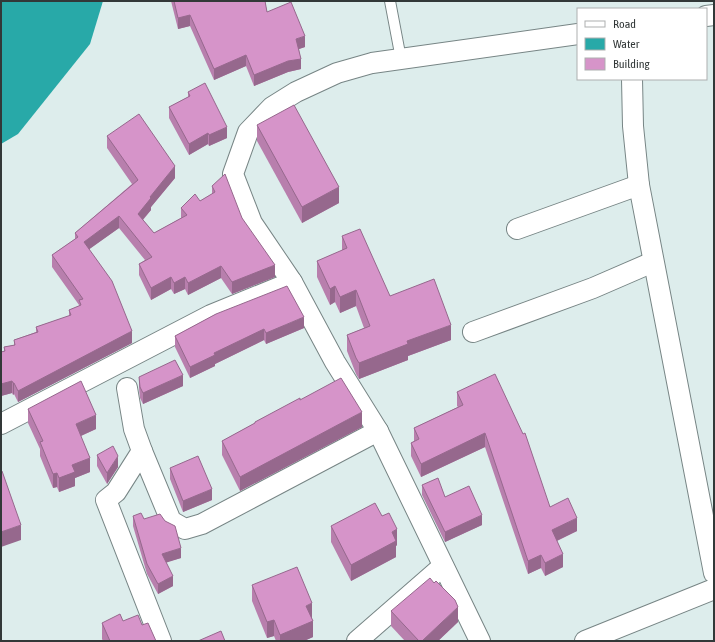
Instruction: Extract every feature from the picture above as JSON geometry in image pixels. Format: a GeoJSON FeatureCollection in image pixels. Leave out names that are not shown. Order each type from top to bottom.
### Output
{"type":"FeatureCollection","features":[{"type":"Feature","properties":{"kind":"street"},"geometry":{"type":"LineString","coordinates":[[480,641],[378,431],[335,362],[292,282],[252,223],[233,174],[248,132],[272,107],[296,92],[337,73],[372,63],[577,34]]}},
{"type":"Feature","properties":{"kind":"street"},"geometry":{"type":"LineString","coordinates":[[632,80],[633,126],[639,185],[714,573]]}},
{"type":"Feature","properties":{"kind":"street"},"geometry":{"type":"LineString","coordinates":[[518,229],[639,185]]}},
{"type":"Feature","properties":{"kind":"street"},"geometry":{"type":"LineString","coordinates":[[472,332],[592,288],[653,262]]}},
{"type":"Feature","properties":{"kind":"street"},"geometry":{"type":"LineString","coordinates":[[1,424],[211,315],[292,282]]}},
{"type":"Feature","properties":{"kind":"street"},"geometry":{"type":"LineString","coordinates":[[127,388],[134,429],[171,521],[185,529],[202,524],[378,431]]}},
{"type":"Feature","properties":{"kind":"street"},"geometry":{"type":"LineString","coordinates":[[142,450],[116,492],[106,500],[161,641]]}},
{"type":"Feature","properties":{"kind":"street"},"geometry":{"type":"LineString","coordinates":[[357,641],[443,566]]}},
{"type":"Feature","properties":{"kind":"street"},"geometry":{"type":"LineString","coordinates":[[585,641],[714,589]]}},
{"type":"Feature","properties":{"kind":"lane"},"geometry":{"type":"LineString","coordinates":[[390,1],[401,59]]}},
{"type":"Feature","properties":{"kind":"water"},"geometry":{"type":"Polygon","coordinates":[[[1,1],[103,1],[90,44],[18,134],[1,144],[1,1]]]}},
{"type":"Feature","properties":{"kind":"building"},"geometry":{"type":"Polygon","coordinates":[[[174,1],[265,1],[267,12],[291,2],[305,36],[296,39],[301,59],[288,61],[254,75],[246,55],[214,69],[190,15],[178,18],[174,1]]]}},
{"type":"Feature","properties":{"kind":"building"},"geometry":{"type":"Polygon","coordinates":[[[205,83],[227,127],[209,135],[208,133],[189,144],[169,107],[190,96],[188,92],[205,83]]]}},
{"type":"Feature","properties":{"kind":"building"},"geometry":{"type":"Polygon","coordinates":[[[294,105],[339,187],[302,207],[257,125],[294,105]]]}},
{"type":"Feature","properties":{"kind":"building"},"geometry":{"type":"Polygon","coordinates":[[[139,114],[175,166],[138,214],[154,233],[187,215],[181,208],[195,194],[200,201],[215,192],[212,186],[225,174],[242,218],[275,265],[232,282],[221,266],[188,283],[185,277],[174,283],[171,277],[151,288],[139,264],[152,257],[119,216],[84,242],[112,281],[132,331],[18,391],[12,381],[1,384],[1,352],[5,351],[4,347],[15,345],[14,340],[38,332],[36,327],[71,315],[69,310],[81,305],[79,300],[83,299],[52,255],[78,237],[75,233],[138,180],[107,136],[139,114]]]}},
{"type":"Feature","properties":{"kind":"building"},"geometry":{"type":"Polygon","coordinates":[[[360,229],[390,296],[434,279],[451,325],[407,341],[408,344],[359,363],[347,335],[370,326],[356,290],[340,297],[335,286],[330,289],[317,261],[347,248],[342,236],[360,229]]]}},
{"type":"Feature","properties":{"kind":"building"},"geometry":{"type":"Polygon","coordinates":[[[287,286],[304,317],[266,333],[264,329],[214,353],[215,355],[190,367],[175,336],[216,314],[287,286]]]}},
{"type":"Feature","properties":{"kind":"building"},"geometry":{"type":"Polygon","coordinates":[[[175,360],[183,375],[143,393],[140,387],[139,377],[175,360]]]}},
{"type":"Feature","properties":{"kind":"building"},"geometry":{"type":"Polygon","coordinates":[[[495,374],[523,434],[525,433],[550,507],[568,498],[577,518],[552,530],[563,554],[545,563],[541,555],[528,561],[485,433],[421,464],[411,443],[419,439],[414,428],[463,405],[457,392],[495,374]]]}},
{"type":"Feature","properties":{"kind":"building"},"geometry":{"type":"Polygon","coordinates":[[[341,378],[362,412],[240,477],[222,441],[300,398],[300,400],[341,378]]]}},
{"type":"Feature","properties":{"kind":"building"},"geometry":{"type":"Polygon","coordinates":[[[81,381],[96,415],[76,424],[90,458],[72,465],[75,472],[59,478],[57,473],[53,474],[40,442],[43,441],[28,409],[81,381]]]}},
{"type":"Feature","properties":{"kind":"building"},"geometry":{"type":"Polygon","coordinates":[[[113,446],[118,456],[107,473],[97,455],[113,446]]]}},
{"type":"Feature","properties":{"kind":"building"},"geometry":{"type":"Polygon","coordinates":[[[198,456],[212,489],[183,501],[170,468],[198,456]]]}},
{"type":"Feature","properties":{"kind":"building"},"geometry":{"type":"Polygon","coordinates":[[[1,471],[21,525],[1,532],[1,471]]]}},
{"type":"Feature","properties":{"kind":"building"},"geometry":{"type":"Polygon","coordinates":[[[438,478],[445,497],[469,486],[482,515],[445,532],[422,485],[438,478]]]}},
{"type":"Feature","properties":{"kind":"building"},"geometry":{"type":"Polygon","coordinates":[[[375,503],[382,516],[389,513],[397,529],[392,532],[396,541],[351,565],[331,526],[375,503]]]}},
{"type":"Feature","properties":{"kind":"building"},"geometry":{"type":"Polygon","coordinates":[[[141,513],[144,519],[160,514],[165,521],[175,526],[181,548],[162,554],[173,576],[158,584],[147,564],[133,516],[141,513]]]}},
{"type":"Feature","properties":{"kind":"building"},"geometry":{"type":"Polygon","coordinates":[[[297,567],[312,603],[306,606],[313,621],[280,635],[274,620],[267,622],[252,585],[297,567]]]}},
{"type":"Feature","properties":{"kind":"building"},"geometry":{"type":"Polygon","coordinates":[[[430,578],[434,583],[436,581],[455,600],[458,607],[422,641],[419,641],[391,611],[430,578]]]}},
{"type":"Feature","properties":{"kind":"building"},"geometry":{"type":"Polygon","coordinates":[[[120,614],[123,621],[138,615],[142,625],[148,623],[156,641],[110,641],[102,623],[120,614]]]}},
{"type":"Feature","properties":{"kind":"building"},"geometry":{"type":"Polygon","coordinates":[[[221,631],[225,641],[198,641],[221,631]]]}}]}
